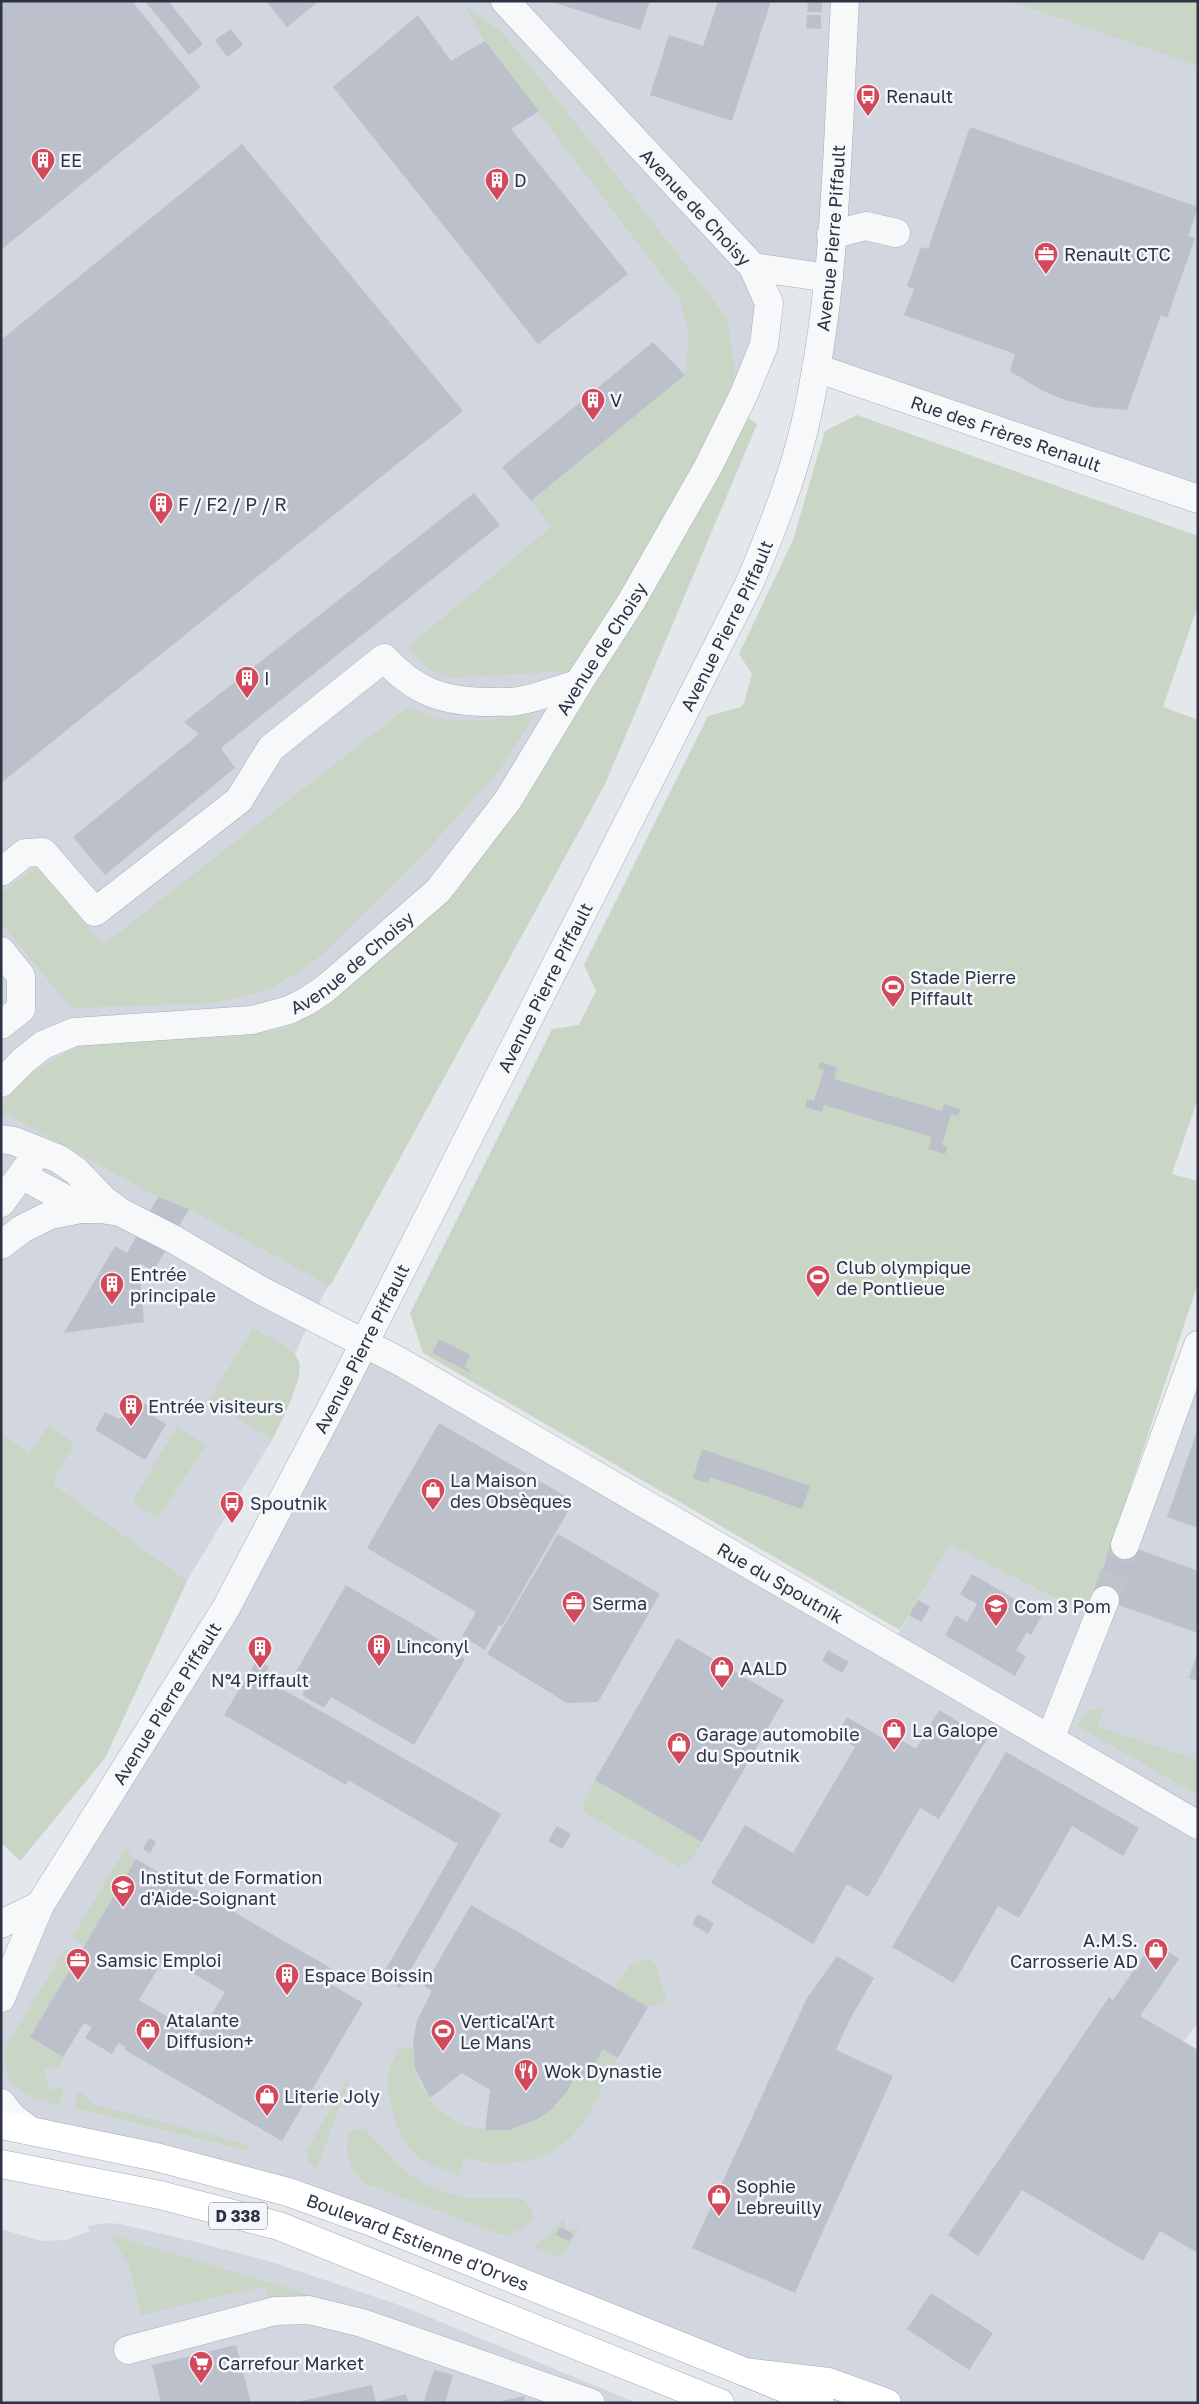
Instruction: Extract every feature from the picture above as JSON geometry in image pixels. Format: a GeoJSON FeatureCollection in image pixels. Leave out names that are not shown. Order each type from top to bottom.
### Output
{"type":"FeatureCollection","features":[{"type":"Feature","properties":{"kind":"main road","name":"Boulevard Estienne d'Orves"},"geometry":{"type":"LineString","coordinates":[[1,2125],[156,2157],[288,2192],[369,2221],[820,2403]]}},
{"type":"Feature","properties":{"kind":"main road","name":"Boulevard Estienne d'Orves"},"geometry":{"type":"LineString","coordinates":[[1,2164],[160,2195],[279,2226],[720,2403]]}},
{"type":"Feature","properties":{"kind":"main road"},"geometry":{"type":"LineString","coordinates":[[744,2372],[828,2382],[887,2403]]}},
{"type":"Feature","properties":{"kind":"street","name":"Avenue de Choisy"},"geometry":{"type":"LineString","coordinates":[[1,1083],[43,1045],[74,1032],[252,1020],[271,1017],[308,1001],[325,989],[438,892],[508,800],[578,684],[636,594],[708,467],[748,386],[764,345],[769,303],[753,267],[505,1]]}},
{"type":"Feature","properties":{"kind":"street","name":"Avenue Pierre Piffault"},"geometry":{"type":"LineString","coordinates":[[1,1998],[40,1906],[226,1608],[340,1389],[750,582],[780,511],[804,430],[816,368],[829,278],[846,1]]}},
{"type":"Feature","properties":{"kind":"street"},"geometry":{"type":"LineString","coordinates":[[831,235],[866,226],[896,233]]}},
{"type":"Feature","properties":{"kind":"street"},"geometry":{"type":"LineString","coordinates":[[753,267],[829,278]]}},
{"type":"Feature","properties":{"kind":"street","name":"Rue des Frères Renault"},"geometry":{"type":"LineString","coordinates":[[816,368],[1198,499]]}},
{"type":"Feature","properties":{"kind":"street"},"geometry":{"type":"LineString","coordinates":[[1,872],[25,853],[43,852],[95,912],[239,800],[271,748],[384,658],[396,671],[428,693],[468,702],[518,701],[578,684]]}},
{"type":"Feature","properties":{"kind":"street"},"geometry":{"type":"LineString","coordinates":[[1,951],[21,976],[21,1009],[1,1025]]}},
{"type":"Feature","properties":{"kind":"street"},"geometry":{"type":"LineString","coordinates":[[1,1140],[14,1141],[59,1159],[120,1212]]}},
{"type":"Feature","properties":{"kind":"street"},"geometry":{"type":"LineString","coordinates":[[1,1202],[23,1175],[34,1156],[29,1148]]}},
{"type":"Feature","properties":{"kind":"street"},"geometry":{"type":"LineString","coordinates":[[23,1175],[34,1183],[66,1198],[81,1209]]}},
{"type":"Feature","properties":{"kind":"street"},"geometry":{"type":"LineString","coordinates":[[1,1245],[36,1221],[50,1216],[81,1209],[101,1209],[120,1212]]}},
{"type":"Feature","properties":{"kind":"street","name":"Rue du Spoutnik"},"geometry":{"type":"LineString","coordinates":[[120,1212],[175,1240],[260,1290],[422,1374],[1198,1825]]}},
{"type":"Feature","properties":{"kind":"street"},"geometry":{"type":"LineString","coordinates":[[1125,1545],[1198,1345]]}},
{"type":"Feature","properties":{"kind":"street"},"geometry":{"type":"LineString","coordinates":[[1050,1739],[1106,1600]]}},
{"type":"Feature","properties":{"kind":"street"},"geometry":{"type":"LineString","coordinates":[[1,1924],[40,1906]]}},
{"type":"Feature","properties":{"kind":"street"},"geometry":{"type":"LineString","coordinates":[[1,2103],[12,2117],[31,2131]]}},
{"type":"Feature","properties":{"kind":"street"},"geometry":{"type":"LineString","coordinates":[[128,2350],[275,2311],[309,2310],[362,2323],[591,2403]]}},
{"type":"Feature","properties":{"kind":"shaded area"},"geometry":{"type":"Polygon","coordinates":[[[1,1],[1198,1],[1198,499],[816,368],[828,295],[775,270],[769,303],[736,410],[757,424],[605,784],[312,1316],[295,1354],[300,1364],[299,1378],[272,1440],[187,1581],[105,1758],[20,1861],[1,1842],[1,1]]]}},
{"type":"Feature","properties":{"kind":"shaded area"},"geometry":{"type":"Polygon","coordinates":[[[362,1343],[891,1647],[950,1543],[1073,1608],[1093,1596],[1113,1540],[1198,1345],[1198,2022],[1184,2041],[1198,2050],[1198,2403],[887,2403],[745,2372],[340,2209],[31,2131],[1,2103],[1,1998],[362,1343]]]}},
{"type":"Feature","properties":{"kind":"shaded area"},"geometry":{"type":"Polygon","coordinates":[[[106,2223],[120,2224],[265,2260],[402,2306],[637,2403],[1,2403],[1,2229],[42,2241],[67,2240],[90,2231],[87,2226],[106,2223]]]}},
{"type":"Feature","properties":{"kind":"green space"},"geometry":{"type":"Polygon","coordinates":[[[1010,1],[1198,1],[1198,66],[1010,1]]]}},
{"type":"Feature","properties":{"kind":"green space"},"geometry":{"type":"Polygon","coordinates":[[[465,6],[501,31],[563,107],[727,318],[734,366],[736,410],[757,424],[605,784],[330,1286],[189,1209],[158,1197],[1,1111],[1,1105],[28,1074],[83,1044],[243,1036],[291,1027],[333,1000],[443,897],[584,680],[561,671],[453,678],[432,671],[408,647],[551,527],[531,501],[685,375],[689,337],[680,299],[485,42],[465,6]]]}},
{"type":"Feature","properties":{"kind":"green space","name":"Stade Pierre Piffault"},"geometry":{"type":"Polygon","coordinates":[[[857,415],[1198,536],[1198,605],[1163,707],[1198,720],[1198,1098],[1172,1174],[1198,1181],[1198,1283],[1113,1540],[1086,1614],[950,1544],[900,1630],[423,1353],[410,1313],[552,1029],[579,1025],[596,991],[584,965],[708,716],[741,707],[744,703],[752,674],[739,654],[793,540],[825,431],[857,415]]]}},
{"type":"Feature","properties":{"kind":"green space"},"geometry":{"type":"Polygon","coordinates":[[[408,707],[445,721],[490,720],[536,713],[499,771],[418,860],[315,961],[272,988],[214,1003],[71,1008],[1,923],[1,893],[36,867],[103,945],[408,707]]]}},
{"type":"Feature","properties":{"kind":"green space"},"geometry":{"type":"Polygon","coordinates":[[[253,1328],[291,1351],[299,1363],[299,1373],[292,1397],[272,1440],[209,1400],[253,1328]]]}},
{"type":"Feature","properties":{"kind":"green space"},"geometry":{"type":"Polygon","coordinates":[[[49,1425],[74,1444],[52,1484],[187,1581],[105,1758],[20,1861],[1,1842],[1,1433],[29,1454],[49,1425]]]}},
{"type":"Feature","properties":{"kind":"green space"},"geometry":{"type":"Polygon","coordinates":[[[177,1427],[206,1445],[158,1519],[132,1502],[177,1427]]]}},
{"type":"Feature","properties":{"kind":"green space"},"geometry":{"type":"Polygon","coordinates":[[[1092,1709],[1103,1709],[1098,1727],[1198,1760],[1198,1795],[1077,1726],[1082,1716],[1092,1709]]]}},
{"type":"Feature","properties":{"kind":"green space"},"geometry":{"type":"Polygon","coordinates":[[[595,1780],[702,1842],[692,1859],[679,1867],[583,1811],[583,1805],[595,1780]]]}},
{"type":"Feature","properties":{"kind":"green space"},"geometry":{"type":"Polygon","coordinates":[[[126,1847],[131,1850],[127,1855],[136,1859],[85,1945],[72,1937],[126,1847]]]}},
{"type":"Feature","properties":{"kind":"green space"},"geometry":{"type":"Polygon","coordinates":[[[65,1949],[79,1955],[30,2037],[63,2057],[59,2067],[44,2070],[49,2090],[64,2087],[59,2105],[27,2095],[19,2089],[7,2073],[5,2061],[6,2046],[65,1949]]]}},
{"type":"Feature","properties":{"kind":"green space"},"geometry":{"type":"Polygon","coordinates":[[[645,1959],[651,1960],[655,1964],[667,2002],[648,2007],[614,1988],[630,1965],[645,1959]]]}},
{"type":"Feature","properties":{"kind":"green space"},"geometry":{"type":"Polygon","coordinates":[[[399,2048],[414,2048],[415,2067],[422,2088],[435,2105],[451,2118],[469,2126],[490,2130],[511,2128],[531,2122],[550,2111],[569,2089],[577,2074],[585,2079],[603,2049],[618,2058],[585,2119],[573,2135],[562,2145],[536,2158],[522,2162],[493,2163],[465,2158],[459,2176],[419,2157],[408,2147],[400,2132],[392,2111],[387,2080],[389,2070],[399,2048]]]}},
{"type":"Feature","properties":{"kind":"green space"},"geometry":{"type":"Polygon","coordinates":[[[353,2070],[317,2168],[310,2165],[306,2152],[353,2070]]]}},
{"type":"Feature","properties":{"kind":"green space"},"geometry":{"type":"Polygon","coordinates":[[[78,2091],[96,2105],[246,2144],[251,2151],[74,2108],[78,2091]]]}},
{"type":"Feature","properties":{"kind":"green space"},"geometry":{"type":"Polygon","coordinates":[[[358,2129],[365,2129],[400,2167],[414,2178],[434,2188],[466,2199],[522,2198],[529,2205],[532,2212],[530,2222],[519,2230],[505,2236],[364,2183],[355,2172],[347,2154],[349,2133],[358,2129]]]}},
{"type":"Feature","properties":{"kind":"green space"},"geometry":{"type":"Polygon","coordinates":[[[564,2219],[567,2231],[580,2227],[562,2258],[534,2247],[542,2241],[564,2219]]]}},
{"type":"Feature","properties":{"kind":"green space"},"geometry":{"type":"Polygon","coordinates":[[[111,2235],[347,2306],[270,2302],[265,2286],[141,2315],[129,2266],[111,2235]]]}},
{"type":"Feature","properties":{"kind":"building","name":"EE"},"geometry":{"type":"Polygon","coordinates":[[[1,1],[132,1],[201,87],[1,250],[1,1]]]}},
{"type":"Feature","properties":{"kind":"building"},"geometry":{"type":"Polygon","coordinates":[[[145,1],[168,1],[203,44],[189,55],[145,1]]]}},
{"type":"Feature","properties":{"kind":"building"},"geometry":{"type":"Polygon","coordinates":[[[266,1],[319,1],[287,27],[266,1]]]}},
{"type":"Feature","properties":{"kind":"building"},"geometry":{"type":"Polygon","coordinates":[[[549,1],[650,1],[640,30],[549,1]]]}},
{"type":"Feature","properties":{"kind":"building"},"geometry":{"type":"Polygon","coordinates":[[[718,1],[771,1],[732,121],[650,95],[669,35],[703,46],[718,1]]]}},
{"type":"Feature","properties":{"kind":"building"},"geometry":{"type":"Polygon","coordinates":[[[808,1],[822,1],[822,12],[807,12],[808,1]]]}},
{"type":"Feature","properties":{"kind":"building","name":"D"},"geometry":{"type":"Polygon","coordinates":[[[418,15],[451,61],[485,41],[539,111],[511,129],[628,274],[538,344],[333,87],[418,15]]]}},
{"type":"Feature","properties":{"kind":"building"},"geometry":{"type":"Polygon","coordinates":[[[807,15],[821,15],[821,29],[806,28],[807,15]]]}},
{"type":"Feature","properties":{"kind":"building"},"geometry":{"type":"Polygon","coordinates":[[[231,29],[243,45],[227,57],[215,40],[231,29]]]}},
{"type":"Feature","properties":{"kind":"building","name":"Renault CTC"},"geometry":{"type":"Polygon","coordinates":[[[970,127],[1198,207],[1188,236],[1195,238],[1167,318],[1161,315],[1127,410],[1092,407],[1065,400],[1043,391],[1010,370],[1015,354],[904,315],[914,289],[907,286],[921,247],[928,249],[970,127]]]}},
{"type":"Feature","properties":{"kind":"building","name":"F / F2 / P / R"},"geometry":{"type":"Polygon","coordinates":[[[242,144],[463,411],[1,783],[1,340],[242,144]]]}},
{"type":"Feature","properties":{"kind":"building","name":"V"},"geometry":{"type":"Polygon","coordinates":[[[653,342],[685,375],[531,501],[502,467],[653,342]]]}},
{"type":"Feature","properties":{"kind":"building","name":"I"},"geometry":{"type":"Polygon","coordinates":[[[474,493],[500,525],[221,748],[235,768],[105,875],[73,837],[199,734],[184,722],[474,493]]]}},
{"type":"Feature","properties":{"kind":"building"},"geometry":{"type":"Polygon","coordinates":[[[820,1062],[837,1067],[834,1079],[942,1111],[944,1104],[960,1109],[958,1116],[951,1114],[942,1145],[947,1147],[945,1154],[928,1149],[932,1137],[824,1105],[822,1112],[805,1107],[807,1099],[814,1101],[824,1070],[818,1068],[820,1062]]]}},
{"type":"Feature","properties":{"kind":"building","name":"Entrée principale"},"geometry":{"type":"Polygon","coordinates":[[[158,1197],[189,1209],[154,1271],[139,1263],[144,1322],[64,1333],[115,1246],[127,1253],[158,1197]]]}},
{"type":"Feature","properties":{"kind":"building"},"geometry":{"type":"Polygon","coordinates":[[[439,1339],[470,1355],[464,1367],[470,1370],[469,1372],[432,1353],[439,1339]]]}},
{"type":"Feature","properties":{"kind":"building","name":"Entrée visiteurs"},"geometry":{"type":"Polygon","coordinates":[[[137,1399],[151,1408],[148,1413],[166,1424],[145,1460],[95,1430],[105,1412],[118,1419],[127,1416],[137,1399]]]}},
{"type":"Feature","properties":{"kind":"building"},"geometry":{"type":"Polygon","coordinates":[[[439,1423],[574,1501],[502,1626],[499,1625],[485,1650],[462,1636],[476,1612],[367,1548],[439,1423]]]}},
{"type":"Feature","properties":{"kind":"building"},"geometry":{"type":"Polygon","coordinates":[[[1198,1431],[1198,1528],[1167,1517],[1198,1431]]]}},
{"type":"Feature","properties":{"kind":"building"},"geometry":{"type":"Polygon","coordinates":[[[702,1449],[810,1486],[802,1509],[710,1477],[708,1483],[693,1478],[702,1449]]]}},
{"type":"Feature","properties":{"kind":"building","name":"Serma"},"geometry":{"type":"Polygon","coordinates":[[[558,1534],[660,1594],[598,1702],[567,1703],[487,1654],[558,1534]]]}},
{"type":"Feature","properties":{"kind":"building"},"geometry":{"type":"Polygon","coordinates":[[[1113,1540],[1198,1571],[1198,1633],[1093,1596],[1113,1540]]]}},
{"type":"Feature","properties":{"kind":"building"},"geometry":{"type":"Polygon","coordinates":[[[972,1574],[1042,1615],[1031,1635],[1027,1632],[1016,1650],[1026,1656],[1015,1676],[945,1635],[956,1615],[967,1622],[977,1604],[960,1594],[972,1574]]]}},
{"type":"Feature","properties":{"kind":"building","name":"Linconyl"},"geometry":{"type":"Polygon","coordinates":[[[346,1585],[450,1646],[448,1649],[465,1659],[414,1745],[331,1697],[324,1708],[302,1695],[309,1684],[294,1675],[346,1585]]]}},
{"type":"Feature","properties":{"kind":"building"},"geometry":{"type":"Polygon","coordinates":[[[918,1600],[930,1607],[921,1622],[909,1615],[918,1600]]]}},
{"type":"Feature","properties":{"kind":"building"},"geometry":{"type":"Polygon","coordinates":[[[677,1638],[784,1700],[702,1842],[595,1780],[677,1638]]]}},
{"type":"Feature","properties":{"kind":"building"},"geometry":{"type":"Polygon","coordinates":[[[828,1650],[849,1662],[842,1673],[822,1661],[828,1650]]]}},
{"type":"Feature","properties":{"kind":"building"},"geometry":{"type":"Polygon","coordinates":[[[1198,1653],[1198,1681],[1189,1678],[1198,1653]]]}},
{"type":"Feature","properties":{"kind":"building"},"geometry":{"type":"Polygon","coordinates":[[[257,1660],[269,1667],[263,1678],[501,1814],[400,1988],[381,1977],[458,1844],[348,1780],[346,1785],[224,1715],[257,1660]]]}},
{"type":"Feature","properties":{"kind":"building"},"geometry":{"type":"Polygon","coordinates":[[[939,1710],[987,1739],[939,1819],[920,1808],[868,1897],[847,1884],[813,1944],[711,1883],[745,1825],[793,1853],[855,1747],[836,1736],[847,1717],[894,1745],[898,1738],[916,1749],[939,1710]]]}},
{"type":"Feature","properties":{"kind":"building"},"geometry":{"type":"Polygon","coordinates":[[[1006,1752],[1139,1828],[1123,1856],[1072,1826],[1019,1918],[998,1906],[954,1983],[892,1947],[1006,1752]]]}},
{"type":"Feature","properties":{"kind":"building"},"geometry":{"type":"Polygon","coordinates":[[[557,1826],[571,1834],[562,1849],[548,1841],[557,1826]]]}},
{"type":"Feature","properties":{"kind":"building"},"geometry":{"type":"Polygon","coordinates":[[[149,1838],[156,1842],[150,1853],[143,1849],[149,1838]]]}},
{"type":"Feature","properties":{"kind":"building","name":"Espace Boissin"},"geometry":{"type":"Polygon","coordinates":[[[136,1859],[170,1879],[172,1876],[339,1973],[332,1985],[363,2003],[282,2141],[125,2050],[126,2047],[118,2043],[112,2054],[85,2038],[92,2027],[84,2023],[63,2057],[30,2037],[136,1859]],[[165,1957],[139,2000],[199,2035],[225,1992],[165,1957]]]}},
{"type":"Feature","properties":{"kind":"building"},"geometry":{"type":"Polygon","coordinates":[[[471,1905],[648,2007],[618,2058],[603,2049],[585,2080],[577,2074],[566,2093],[551,2110],[536,2120],[509,2130],[485,2130],[490,2090],[462,2073],[430,2098],[415,2068],[413,2041],[417,2021],[432,1991],[424,1986],[471,1905]]]}},
{"type":"Feature","properties":{"kind":"building"},"geometry":{"type":"Polygon","coordinates":[[[698,1914],[714,1923],[708,1934],[692,1924],[698,1914]]]}},
{"type":"Feature","properties":{"kind":"building"},"geometry":{"type":"Polygon","coordinates":[[[1154,1941],[1179,1959],[1140,2016],[1198,2050],[1198,2253],[1160,2231],[1143,2261],[1022,2190],[978,2256],[948,2235],[1109,1997],[1113,2000],[1154,1941]]]}},
{"type":"Feature","properties":{"kind":"building"},"geometry":{"type":"Polygon","coordinates":[[[837,1956],[874,1978],[851,2017],[836,2050],[893,2076],[795,2293],[692,2248],[807,1998],[837,1956]]]}},
{"type":"Feature","properties":{"kind":"building"},"geometry":{"type":"Polygon","coordinates":[[[560,2227],[573,2234],[569,2241],[556,2235],[560,2227]]]}},
{"type":"Feature","properties":{"kind":"building"},"geometry":{"type":"Polygon","coordinates":[[[931,2293],[993,2333],[969,2370],[907,2329],[931,2293]]]}},
{"type":"Feature","properties":{"kind":"building","name":"Carrefour Market"},"geometry":{"type":"Polygon","coordinates":[[[236,2345],[251,2403],[161,2403],[152,2365],[236,2345]]]}},
{"type":"Feature","properties":{"kind":"building"},"geometry":{"type":"Polygon","coordinates":[[[434,2370],[453,2375],[445,2403],[424,2401],[434,2370]]]}},
{"type":"Feature","properties":{"kind":"building","name":"Carrefour Market"},"geometry":{"type":"Polygon","coordinates":[[[372,2385],[376,2402],[406,2394],[409,2403],[293,2403],[372,2385]]]}},
{"type":"Feature","properties":{"kind":"building"},"geometry":{"type":"Polygon","coordinates":[[[524,2396],[525,2403],[498,2403],[498,2402],[524,2396]]]}},
{"type":"Feature","properties":{"kind":"tunnel"},"geometry":{"type":"LineString","coordinates":[[1105,1600],[1125,1545]]}},
{"type":"Feature","properties":{"kind":"place","name":"Renault"},"geometry":{"type":"Point","coordinates":[868,117]}},
{"type":"Feature","properties":{"kind":"place","name":"EE"},"geometry":{"type":"Point","coordinates":[43,181]}},
{"type":"Feature","properties":{"kind":"place","name":"D"},"geometry":{"type":"Point","coordinates":[497,201]}},
{"type":"Feature","properties":{"kind":"place","name":"Renault CTC"},"geometry":{"type":"Point","coordinates":[1046,275]}},
{"type":"Feature","properties":{"kind":"place","name":"V"},"geometry":{"type":"Point","coordinates":[593,421]}},
{"type":"Feature","properties":{"kind":"place","name":"F / F2 / P / R"},"geometry":{"type":"Point","coordinates":[161,525]}},
{"type":"Feature","properties":{"kind":"place","name":"I"},"geometry":{"type":"Point","coordinates":[247,699]}},
{"type":"Feature","properties":{"kind":"place","name":"Stade Pierre Piffault"},"geometry":{"type":"Point","coordinates":[893,1008]}},
{"type":"Feature","properties":{"kind":"place","name":"Club olympique de Pontlieue"},"geometry":{"type":"Point","coordinates":[818,1298]}},
{"type":"Feature","properties":{"kind":"place","name":"Entrée principale"},"geometry":{"type":"Point","coordinates":[112,1305]}},
{"type":"Feature","properties":{"kind":"place","name":"Entrée visiteurs"},"geometry":{"type":"Point","coordinates":[131,1427]}},
{"type":"Feature","properties":{"kind":"place","name":"La Maison des Obsèques"},"geometry":{"type":"Point","coordinates":[433,1511]}},
{"type":"Feature","properties":{"kind":"place","name":"Spoutnik"},"geometry":{"type":"Point","coordinates":[232,1524]}},
{"type":"Feature","properties":{"kind":"place","name":"Serma"},"geometry":{"type":"Point","coordinates":[574,1624]}},
{"type":"Feature","properties":{"kind":"place","name":"Com 3 Pom"},"geometry":{"type":"Point","coordinates":[996,1627]}},
{"type":"Feature","properties":{"kind":"place","name":"Linconyl"},"geometry":{"type":"Point","coordinates":[379,1667]}},
{"type":"Feature","properties":{"kind":"place","name":"N°4 Piffault"},"geometry":{"type":"Point","coordinates":[260,1669]}},
{"type":"Feature","properties":{"kind":"place","name":"AALD"},"geometry":{"type":"Point","coordinates":[722,1689]}},
{"type":"Feature","properties":{"kind":"place","name":"La Galope"},"geometry":{"type":"Point","coordinates":[894,1751]}},
{"type":"Feature","properties":{"kind":"place","name":"Garage automobile du Spoutnik"},"geometry":{"type":"Point","coordinates":[679,1765]}},
{"type":"Feature","properties":{"kind":"place","name":"Institut de Formation d'Aide-Soignant"},"geometry":{"type":"Point","coordinates":[123,1908]}},
{"type":"Feature","properties":{"kind":"place","name":"A.M.S. Carrosserie AD"},"geometry":{"type":"Point","coordinates":[1156,1971]}},
{"type":"Feature","properties":{"kind":"place","name":"Samsic Emploi"},"geometry":{"type":"Point","coordinates":[78,1981]}},
{"type":"Feature","properties":{"kind":"place","name":"Espace Boissin"},"geometry":{"type":"Point","coordinates":[287,1996]}},
{"type":"Feature","properties":{"kind":"place","name":"Atalante Diffusion+"},"geometry":{"type":"Point","coordinates":[148,2051]}},
{"type":"Feature","properties":{"kind":"place","name":"Vertical'Art Le Mans"},"geometry":{"type":"Point","coordinates":[443,2052]}},
{"type":"Feature","properties":{"kind":"place","name":"Wok Dynastie"},"geometry":{"type":"Point","coordinates":[526,2092]}},
{"type":"Feature","properties":{"kind":"place","name":"Literie Joly"},"geometry":{"type":"Point","coordinates":[267,2117]}},
{"type":"Feature","properties":{"kind":"place","name":"Sophie Lebreuilly"},"geometry":{"type":"Point","coordinates":[719,2217]}},
{"type":"Feature","properties":{"kind":"place","name":"Carrefour Market"},"geometry":{"type":"Point","coordinates":[201,2384]}}]}
